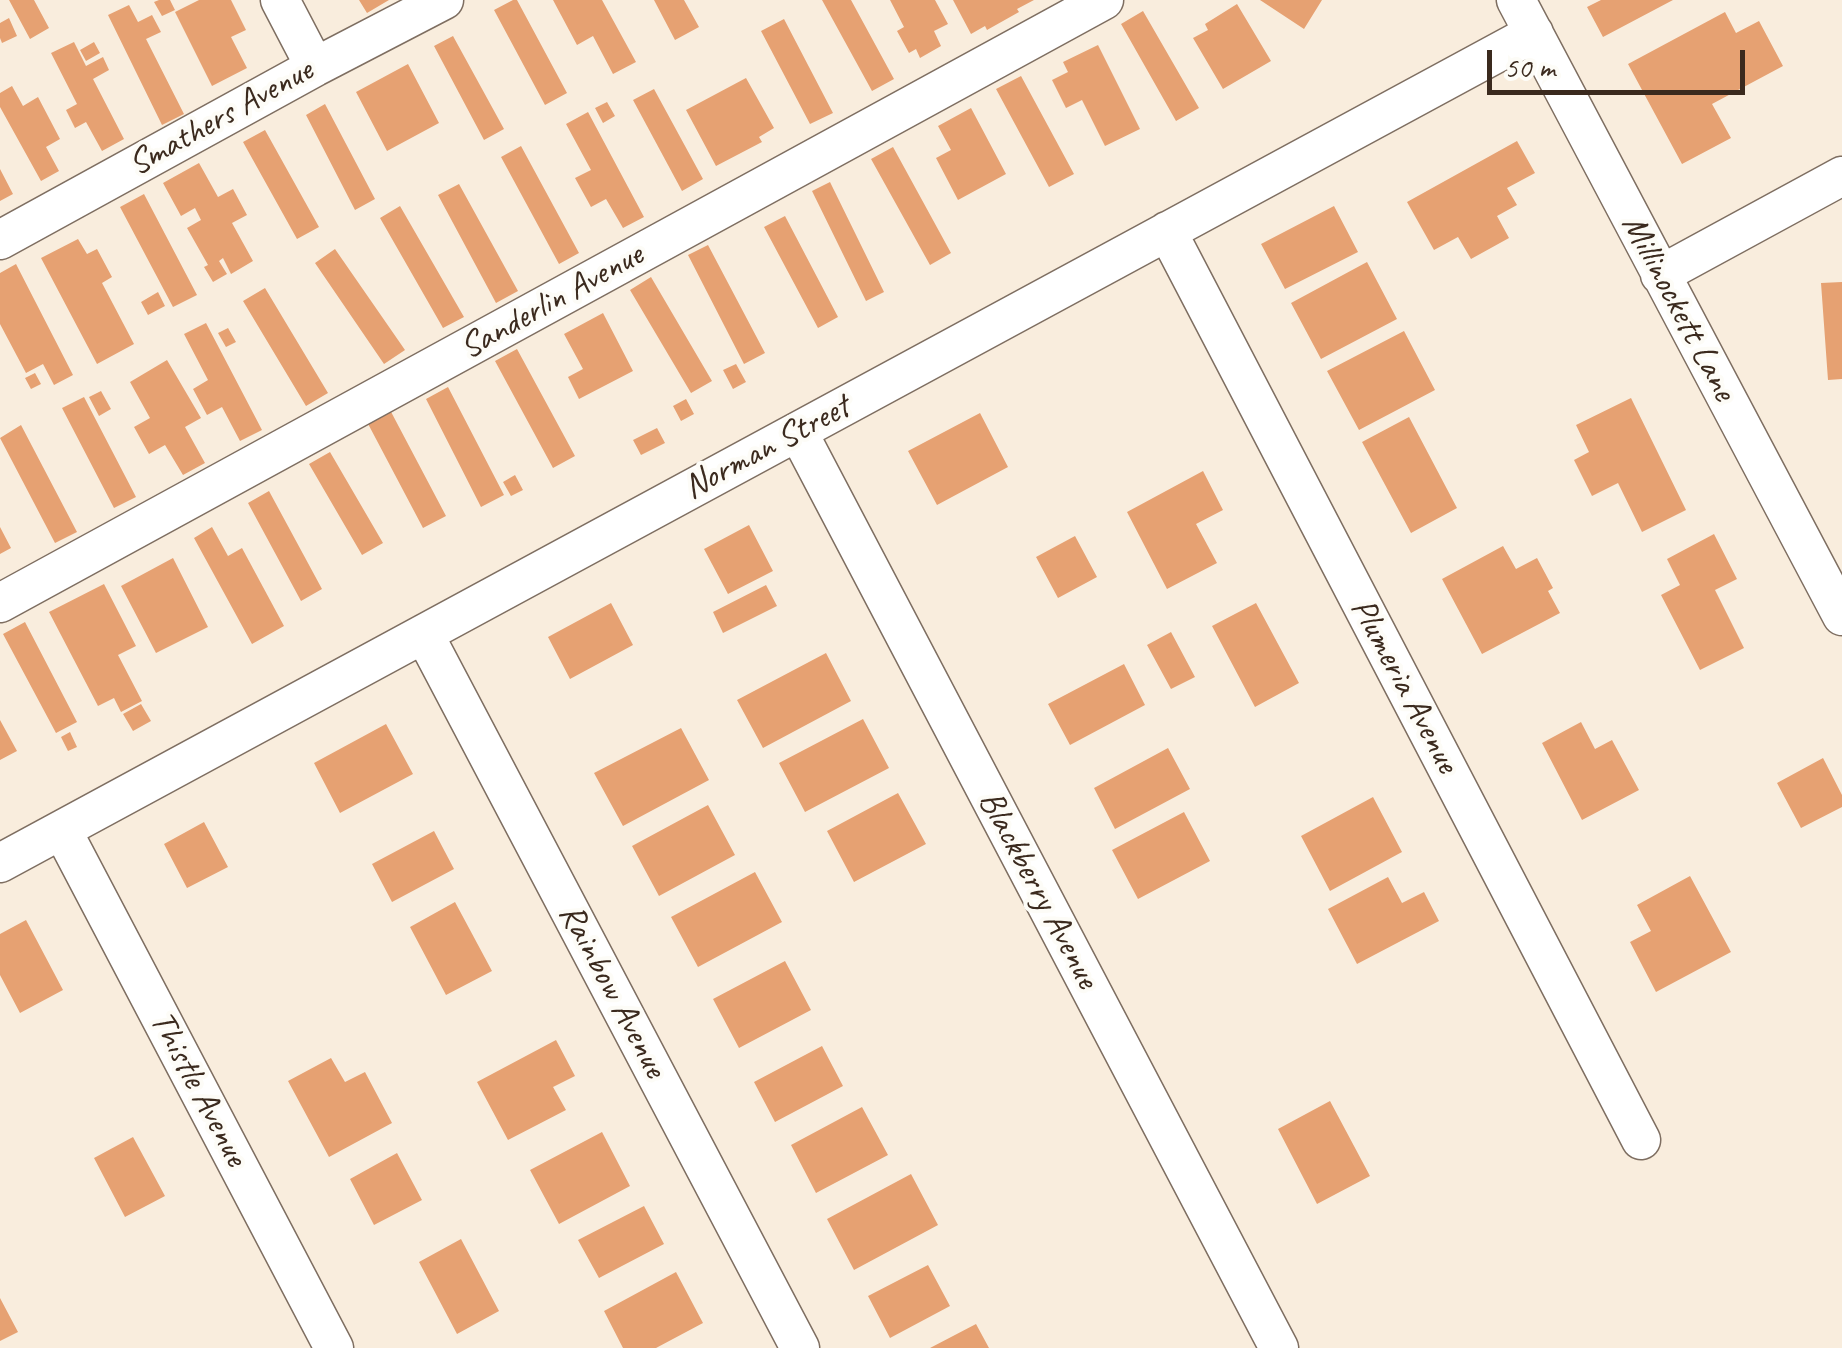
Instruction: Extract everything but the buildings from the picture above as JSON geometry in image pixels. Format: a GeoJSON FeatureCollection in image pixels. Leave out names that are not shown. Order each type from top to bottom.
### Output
{"type":"FeatureCollection","features":[{"type":"Feature","properties":{"kind":"street"},"geometry":{"type":"LineString","coordinates":[[280,0],[316,67]]}},
{"type":"Feature","properties":{"kind":"street","name":"Smathers Avenue"},"geometry":{"type":"LineString","coordinates":[[0,240],[444,0]]}},
{"type":"Feature","properties":{"kind":"street","name":"Sanderlin Avenue"},"geometry":{"type":"LineString","coordinates":[[0,604],[1104,0]]}},
{"type":"Feature","properties":{"kind":"street","name":"Norman Street"},"geometry":{"type":"LineString","coordinates":[[0,864],[1167,231],[1525,16]]}},
{"type":"Feature","properties":{"kind":"street","name":"Millinockett Lane"},"geometry":{"type":"LineString","coordinates":[[1525,16],[1842,616]]}},
{"type":"Feature","properties":{"kind":"street"},"geometry":{"type":"LineString","coordinates":[[1660,275],[1842,176]]}},
{"type":"Feature","properties":{"kind":"street","name":"Plumeria Avenue"},"geometry":{"type":"LineString","coordinates":[[1167,231],[1641,1140]]}},
{"type":"Feature","properties":{"kind":"street","name":"Blackberry Avenue"},"geometry":{"type":"LineString","coordinates":[[798,432],[1279,1348]]}},
{"type":"Feature","properties":{"kind":"street","name":"Rainbow Avenue"},"geometry":{"type":"LineString","coordinates":[[424,634],[800,1348]]}},
{"type":"Feature","properties":{"kind":"street","name":"Thistle Avenue"},"geometry":{"type":"LineString","coordinates":[[62,830],[334,1348]]}}]}
